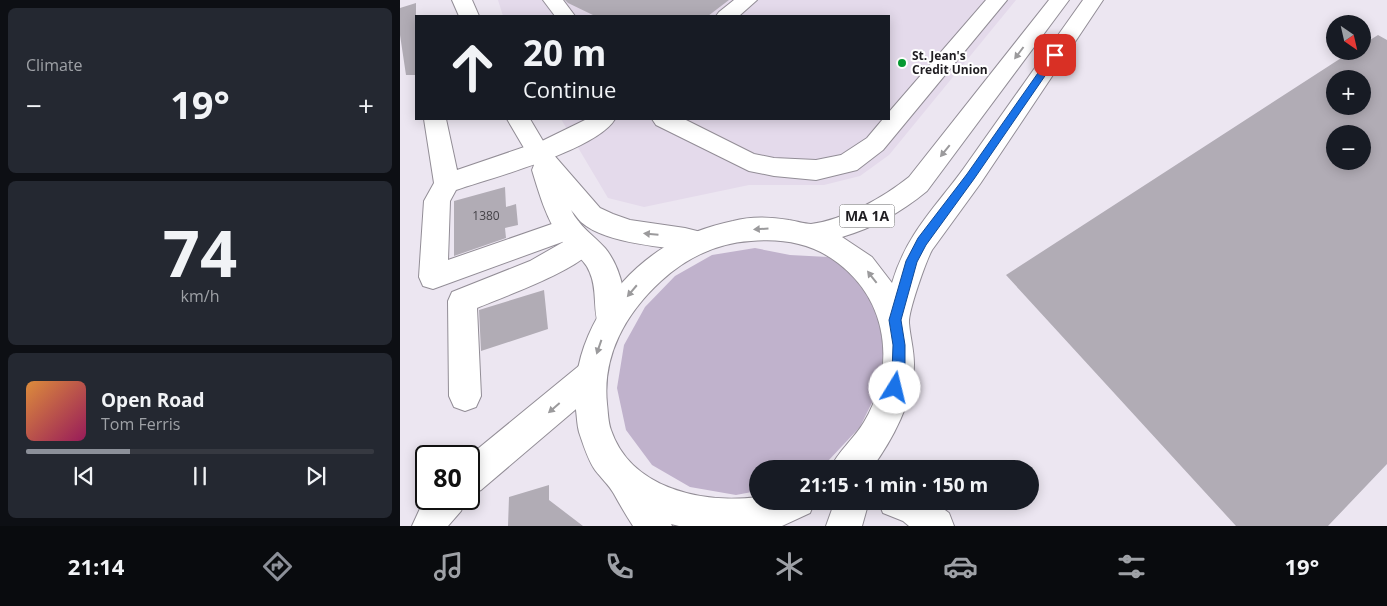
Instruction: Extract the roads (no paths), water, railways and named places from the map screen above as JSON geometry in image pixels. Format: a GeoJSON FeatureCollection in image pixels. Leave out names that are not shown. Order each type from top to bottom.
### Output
{"type":"FeatureCollection","features":[{"type":"Feature","properties":{"kind":"main road"},"geometry":{"type":"LineString","coordinates":[[553,0],[564,15]]}},
{"type":"Feature","properties":{"kind":"main road"},"geometry":{"type":"LineString","coordinates":[[727,15],[748,0]]}},
{"type":"Feature","properties":{"kind":"main road"},"geometry":{"type":"LineString","coordinates":[[666,120],[748,162],[774,167],[816,170],[848,163],[876,144],[997,0]]}},
{"type":"Feature","properties":{"kind":"main road","name":"MA 1A"},"geometry":{"type":"LineString","coordinates":[[654,526],[611,466],[595,432],[590,396],[591,376],[598,347],[610,320],[634,287],[665,261],[699,242],[737,231],[774,228],[810,235],[854,222],[896,202],[918,184],[1059,0]]}},
{"type":"Feature","properties":{"kind":"main road"},"geometry":{"type":"LineString","coordinates":[[895,320],[912,261],[922,242],[971,176],[1093,0]]}},
{"type":"Feature","properties":{"kind":"main road"},"geometry":{"type":"LineString","coordinates":[[435,120],[447,183]]}},
{"type":"Feature","properties":{"kind":"main road"},"geometry":{"type":"LineString","coordinates":[[571,120],[527,135],[447,183],[437,201],[433,278],[576,237]]}},
{"type":"Feature","properties":{"kind":"main road"},"geometry":{"type":"LineString","coordinates":[[527,135],[568,139],[601,120]]}},
{"type":"Feature","properties":{"kind":"main road"},"geometry":{"type":"LineString","coordinates":[[527,135],[552,194],[576,237],[602,266],[607,283],[610,320]]}},
{"type":"Feature","properties":{"kind":"main road"},"geometry":{"type":"LineString","coordinates":[[527,135],[591,215],[601,222],[635,233],[675,236],[699,242]]}},
{"type":"Feature","properties":{"kind":"main road"},"geometry":{"type":"LineString","coordinates":[[810,235],[833,244],[854,257],[872,275],[886,295],[895,320],[899,345],[898,373],[891,402],[867,460]]}},
{"type":"Feature","properties":{"kind":"main road"},"geometry":{"type":"LineString","coordinates":[[465,396],[462,301],[540,269],[576,237]]}},
{"type":"Feature","properties":{"kind":"main road"},"geometry":{"type":"LineString","coordinates":[[480,469],[591,376]]}},
{"type":"Feature","properties":{"kind":"main road"},"geometry":{"type":"LineString","coordinates":[[854,460],[878,430]]}},
{"type":"Feature","properties":{"kind":"main road"},"geometry":{"type":"LineString","coordinates":[[611,466],[640,494],[678,513],[723,520],[770,514],[779,510]]}},
{"type":"Feature","properties":{"kind":"main road"},"geometry":{"type":"LineString","coordinates":[[430,526],[435,514],[439,510]]}},
{"type":"Feature","properties":{"kind":"main road"},"geometry":{"type":"LineString","coordinates":[[844,526],[849,510]]}},
{"type":"Feature","properties":{"kind":"main road"},"geometry":{"type":"LineString","coordinates":[[916,510],[936,526]]}},
{"type":"Feature","properties":{"kind":"place","name":"St. Jean's Credit Union"},"geometry":{"type":"Point","coordinates":[902,63]}}]}
